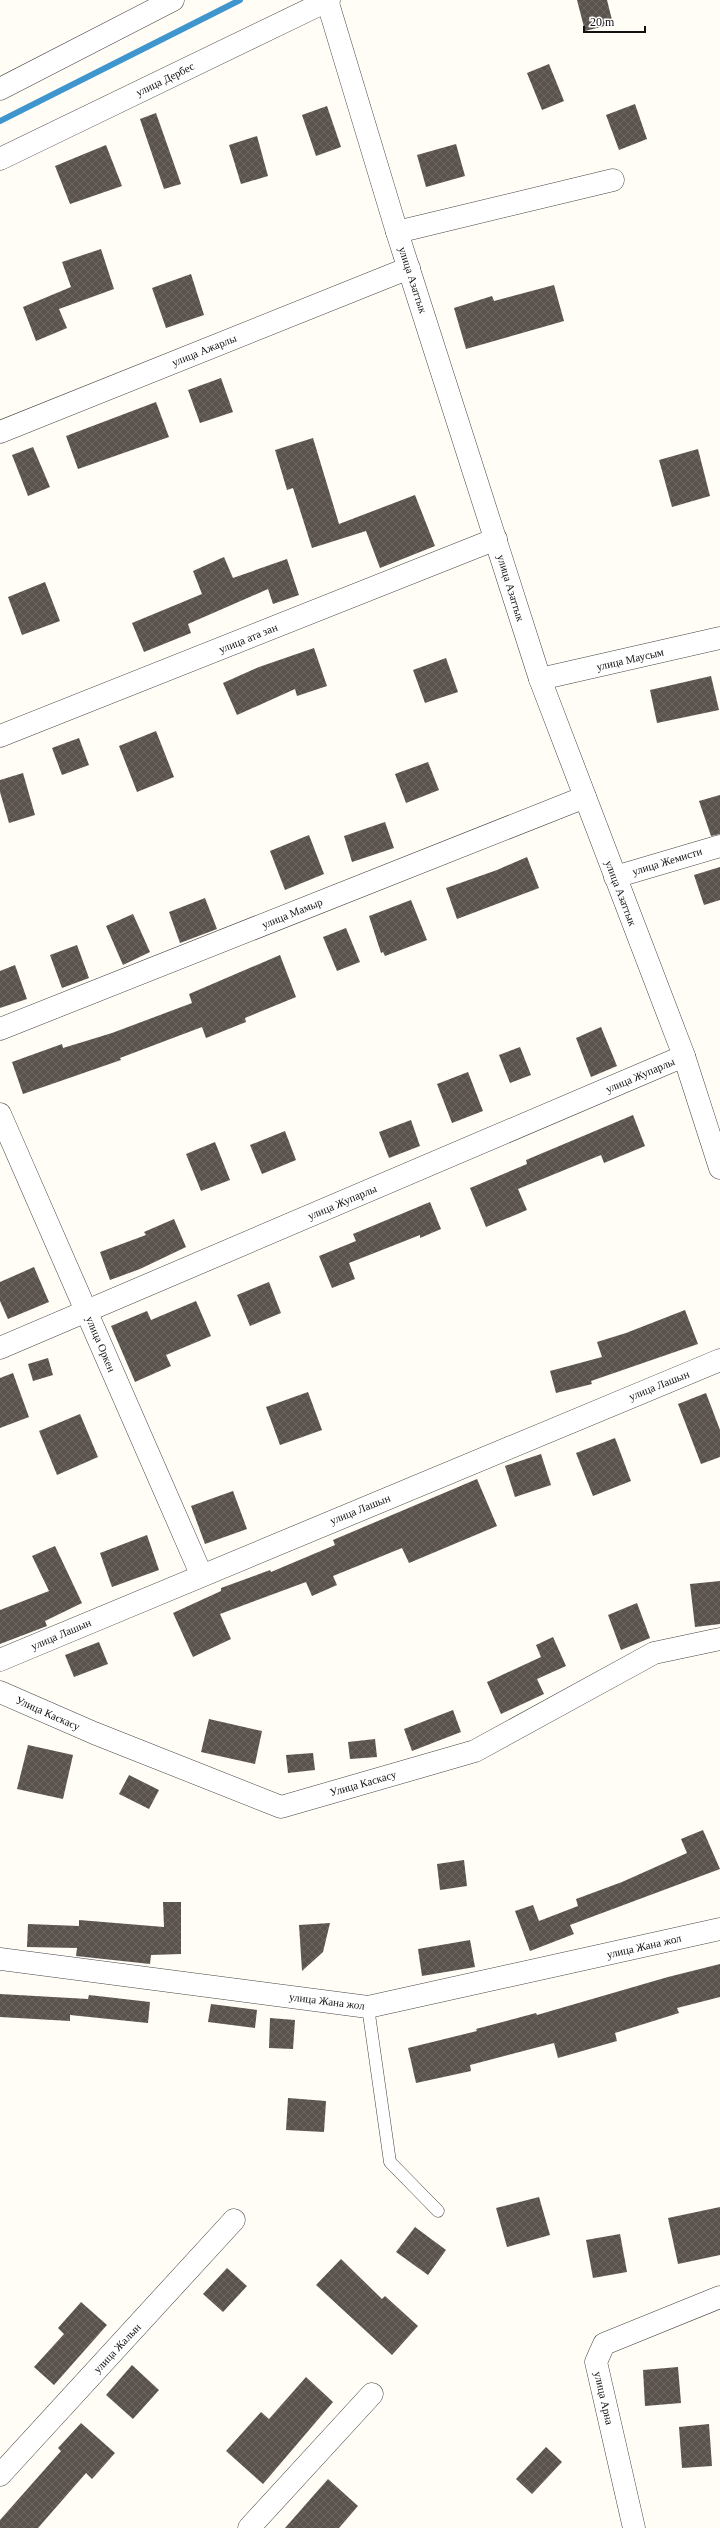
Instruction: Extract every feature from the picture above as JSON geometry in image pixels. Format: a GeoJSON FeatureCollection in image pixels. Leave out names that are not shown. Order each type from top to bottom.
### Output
{"type":"FeatureCollection","features":[{"type":"Feature","properties":{"kind":"street"},"geometry":{"type":"LineString","coordinates":[[0,89],[173,0]]}},
{"type":"Feature","properties":{"kind":"street","name":"улица Дербес"},"geometry":{"type":"LineString","coordinates":[[0,158],[328,0]]}},
{"type":"Feature","properties":{"kind":"street","name":"улица Азаттык"},"geometry":{"type":"LineString","coordinates":[[328,0],[397,232],[540,679],[684,1056],[720,1168]]}},
{"type":"Feature","properties":{"kind":"street"},"geometry":{"type":"LineString","coordinates":[[397,232],[613,180]]}},
{"type":"Feature","properties":{"kind":"street","name":"улица Ажарлы"},"geometry":{"type":"LineString","coordinates":[[0,432],[409,268]]}},
{"type":"Feature","properties":{"kind":"street","name":"улица ата зан"},"geometry":{"type":"LineString","coordinates":[[0,736],[496,539]]}},
{"type":"Feature","properties":{"kind":"street","name":"улица Маусым"},"geometry":{"type":"LineString","coordinates":[[540,679],[720,638]]}},
{"type":"Feature","properties":{"kind":"street","name":"улица Мамыр"},"geometry":{"type":"LineString","coordinates":[[0,1029],[585,797]]}},
{"type":"Feature","properties":{"kind":"street","name":"улица Жемисти"},"geometry":{"type":"LineString","coordinates":[[615,877],[720,846]]}},
{"type":"Feature","properties":{"kind":"street","name":"улица Жупарлы"},"geometry":{"type":"LineString","coordinates":[[0,1348],[684,1056]]}},
{"type":"Feature","properties":{"kind":"street","name":"улица Оркен"},"geometry":{"type":"LineString","coordinates":[[0,1114],[87,1310],[201,1574]]}},
{"type":"Feature","properties":{"kind":"street","name":"улица Лашын"},"geometry":{"type":"LineString","coordinates":[[0,1660],[201,1574],[720,1360]]}},
{"type":"Feature","properties":{"kind":"street","name":"Улица Каскасу"},"geometry":{"type":"LineString","coordinates":[[0,1692],[94,1733],[280,1807],[475,1751],[654,1652],[720,1639]]}},
{"type":"Feature","properties":{"kind":"street","name":"улица Жана жол"},"geometry":{"type":"LineString","coordinates":[[0,1959],[368,2007],[720,1929]]}},
{"type":"Feature","properties":{"kind":"street","name":"улица Жалын"},"geometry":{"type":"LineString","coordinates":[[0,2475],[234,2220]]}},
{"type":"Feature","properties":{"kind":"street","name":"улица Арна"},"geometry":{"type":"LineString","coordinates":[[634,2528],[596,2362],[604,2344],[720,2297]]}},
{"type":"Feature","properties":{"kind":"street"},"geometry":{"type":"LineString","coordinates":[[249,2528],[372,2394]]}},
{"type":"Feature","properties":{"kind":"lane"},"geometry":{"type":"LineString","coordinates":[[368,2007],[390,2162],[438,2211]]}},
{"type":"Feature","properties":{"kind":"building"},"geometry":{"type":"Polygon","coordinates":[[[577,0],[607,0],[613,24],[585,31],[577,0]]]}},
{"type":"Feature","properties":{"kind":"building"},"geometry":{"type":"Polygon","coordinates":[[[549,64],[564,101],[542,110],[527,73],[549,64]]]}},
{"type":"Feature","properties":{"kind":"building"},"geometry":{"type":"Polygon","coordinates":[[[635,104],[647,139],[619,150],[606,115],[635,104]]]}},
{"type":"Feature","properties":{"kind":"building"},"geometry":{"type":"Polygon","coordinates":[[[327,106],[341,147],[316,156],[302,115],[327,106]]]}},
{"type":"Feature","properties":{"kind":"building"},"geometry":{"type":"Polygon","coordinates":[[[156,113],[181,184],[164,189],[140,119],[156,113]]]}},
{"type":"Feature","properties":{"kind":"building"},"geometry":{"type":"Polygon","coordinates":[[[257,136],[268,176],[241,184],[229,145],[257,136]]]}},
{"type":"Feature","properties":{"kind":"building"},"geometry":{"type":"Polygon","coordinates":[[[456,144],[465,176],[426,187],[417,155],[456,144]]]}},
{"type":"Feature","properties":{"kind":"building"},"geometry":{"type":"Polygon","coordinates":[[[106,145],[122,186],[70,204],[55,166],[106,145]]]}},
{"type":"Feature","properties":{"kind":"building"},"geometry":{"type":"Polygon","coordinates":[[[101,249],[114,289],[59,309],[67,328],[36,341],[23,307],[71,287],[62,262],[101,249]]]}},
{"type":"Feature","properties":{"kind":"building"},"geometry":{"type":"Polygon","coordinates":[[[191,274],[204,315],[166,328],[152,288],[191,274]]]}},
{"type":"Feature","properties":{"kind":"building"},"geometry":{"type":"Polygon","coordinates":[[[554,285],[564,321],[466,349],[454,308],[492,296],[494,301],[554,285]]]}},
{"type":"Feature","properties":{"kind":"building"},"geometry":{"type":"Polygon","coordinates":[[[221,378],[233,412],[200,423],[188,390],[221,378]]]}},
{"type":"Feature","properties":{"kind":"building"},"geometry":{"type":"Polygon","coordinates":[[[156,402],[169,437],[78,469],[66,436],[156,402]]]}},
{"type":"Feature","properties":{"kind":"building"},"geometry":{"type":"Polygon","coordinates":[[[313,438],[339,524],[415,495],[435,546],[380,568],[366,531],[312,548],[293,488],[287,490],[275,450],[313,438]]]}},
{"type":"Feature","properties":{"kind":"building"},"geometry":{"type":"Polygon","coordinates":[[[33,447],[50,487],[28,496],[12,455],[33,447]]]}},
{"type":"Feature","properties":{"kind":"building"},"geometry":{"type":"Polygon","coordinates":[[[698,449],[710,496],[672,507],[659,460],[698,449]]]}},
{"type":"Feature","properties":{"kind":"building"},"geometry":{"type":"Polygon","coordinates":[[[224,557],[233,578],[287,559],[299,595],[273,604],[268,589],[188,624],[191,633],[144,652],[132,623],[202,594],[193,571],[224,557]]]}},
{"type":"Feature","properties":{"kind":"building"},"geometry":{"type":"Polygon","coordinates":[[[45,582],[60,621],[22,635],[8,597],[45,582]]]}},
{"type":"Feature","properties":{"kind":"building"},"geometry":{"type":"Polygon","coordinates":[[[314,648],[327,686],[297,696],[295,689],[237,715],[223,683],[259,667],[314,648]]]}},
{"type":"Feature","properties":{"kind":"building"},"geometry":{"type":"Polygon","coordinates":[[[446,658],[458,692],[425,703],[413,670],[446,658]]]}},
{"type":"Feature","properties":{"kind":"building"},"geometry":{"type":"Polygon","coordinates":[[[711,676],[719,710],[657,723],[650,690],[711,676]]]}},
{"type":"Feature","properties":{"kind":"building"},"geometry":{"type":"Polygon","coordinates":[[[156,731],[174,777],[137,792],[119,746],[156,731]]]}},
{"type":"Feature","properties":{"kind":"building"},"geometry":{"type":"Polygon","coordinates":[[[79,738],[89,765],[62,775],[52,748],[79,738]]]}},
{"type":"Feature","properties":{"kind":"building"},"geometry":{"type":"Polygon","coordinates":[[[428,762],[439,790],[406,803],[395,774],[428,762]]]}},
{"type":"Feature","properties":{"kind":"building"},"geometry":{"type":"Polygon","coordinates":[[[23,773],[35,815],[9,823],[0,792],[0,780],[23,773]]]}},
{"type":"Feature","properties":{"kind":"building"},"geometry":{"type":"Polygon","coordinates":[[[720,795],[720,834],[711,836],[699,801],[720,795]]]}},
{"type":"Feature","properties":{"kind":"building"},"geometry":{"type":"Polygon","coordinates":[[[385,822],[394,848],[352,862],[344,836],[385,822]]]}},
{"type":"Feature","properties":{"kind":"building"},"geometry":{"type":"Polygon","coordinates":[[[309,835],[324,874],[285,890],[270,851],[309,835]]]}},
{"type":"Feature","properties":{"kind":"building"},"geometry":{"type":"Polygon","coordinates":[[[527,857],[539,888],[457,919],[446,888],[497,870],[527,857]]]}},
{"type":"Feature","properties":{"kind":"building"},"geometry":{"type":"Polygon","coordinates":[[[720,867],[720,900],[704,905],[694,875],[720,867]]]}},
{"type":"Feature","properties":{"kind":"building"},"geometry":{"type":"Polygon","coordinates":[[[205,898],[217,929],[180,943],[169,912],[205,898]]]}},
{"type":"Feature","properties":{"kind":"building"},"geometry":{"type":"Polygon","coordinates":[[[411,900],[427,940],[385,956],[383,952],[381,953],[369,916],[411,900]]]}},
{"type":"Feature","properties":{"kind":"building"},"geometry":{"type":"Polygon","coordinates":[[[133,914],[150,952],[123,965],[106,926],[133,914]]]}},
{"type":"Feature","properties":{"kind":"building"},"geometry":{"type":"Polygon","coordinates":[[[346,928],[360,962],[337,971],[323,937],[346,928]]]}},
{"type":"Feature","properties":{"kind":"building"},"geometry":{"type":"Polygon","coordinates":[[[77,945],[89,978],[62,988],[50,955],[77,945]]]}},
{"type":"Feature","properties":{"kind":"building"},"geometry":{"type":"Polygon","coordinates":[[[280,955],[296,997],[245,1018],[246,1022],[206,1038],[202,1027],[120,1058],[121,1060],[23,1094],[12,1062],[62,1044],[63,1048],[112,1033],[192,1003],[189,994],[280,955]]]}},
{"type":"Feature","properties":{"kind":"building"},"geometry":{"type":"Polygon","coordinates":[[[15,965],[27,999],[0,1008],[0,971],[15,965]]]}},
{"type":"Feature","properties":{"kind":"building"},"geometry":{"type":"Polygon","coordinates":[[[601,1027],[617,1066],[591,1077],[576,1038],[601,1027]]]}},
{"type":"Feature","properties":{"kind":"building"},"geometry":{"type":"Polygon","coordinates":[[[520,1047],[531,1075],[510,1083],[499,1055],[520,1047]]]}},
{"type":"Feature","properties":{"kind":"building"},"geometry":{"type":"Polygon","coordinates":[[[468,1072],[483,1111],[452,1123],[437,1084],[468,1072]]]}},
{"type":"Feature","properties":{"kind":"building"},"geometry":{"type":"Polygon","coordinates":[[[633,1115],[645,1146],[604,1163],[601,1155],[518,1189],[527,1210],[486,1227],[470,1188],[527,1164],[526,1160],[633,1115]]]}},
{"type":"Feature","properties":{"kind":"building"},"geometry":{"type":"Polygon","coordinates":[[[411,1120],[420,1146],[389,1158],[379,1132],[411,1120]]]}},
{"type":"Feature","properties":{"kind":"building"},"geometry":{"type":"Polygon","coordinates":[[[285,1131],[296,1160],[262,1174],[250,1145],[285,1131]]]}},
{"type":"Feature","properties":{"kind":"building"},"geometry":{"type":"Polygon","coordinates":[[[215,1142],[230,1180],[201,1191],[186,1154],[215,1142]]]}},
{"type":"Feature","properties":{"kind":"building"},"geometry":{"type":"Polygon","coordinates":[[[430,1202],[441,1229],[420,1238],[420,1235],[349,1263],[355,1279],[332,1288],[319,1256],[356,1241],[353,1234],[430,1202]]]}},
{"type":"Feature","properties":{"kind":"building"},"geometry":{"type":"Polygon","coordinates":[[[174,1219],[186,1247],[140,1269],[110,1280],[100,1252],[146,1235],[144,1232],[174,1219]]]}},
{"type":"Feature","properties":{"kind":"building"},"geometry":{"type":"Polygon","coordinates":[[[34,1267],[49,1302],[8,1319],[0,1301],[0,1282],[34,1267]]]}},
{"type":"Feature","properties":{"kind":"building"},"geometry":{"type":"Polygon","coordinates":[[[269,1282],[281,1313],[250,1326],[237,1295],[269,1282]]]}},
{"type":"Feature","properties":{"kind":"building"},"geometry":{"type":"Polygon","coordinates":[[[196,1301],[211,1336],[166,1355],[171,1366],[135,1382],[111,1326],[147,1311],[151,1320],[196,1301]]]}},
{"type":"Feature","properties":{"kind":"building"},"geometry":{"type":"Polygon","coordinates":[[[685,1310],[698,1344],[591,1381],[592,1384],[556,1393],[550,1371],[602,1357],[597,1342],[626,1333],[685,1310]]]}},
{"type":"Feature","properties":{"kind":"building"},"geometry":{"type":"Polygon","coordinates":[[[48,1358],[53,1375],[33,1381],[28,1364],[48,1358]]]}},
{"type":"Feature","properties":{"kind":"building"},"geometry":{"type":"Polygon","coordinates":[[[13,1373],[29,1417],[0,1428],[0,1378],[13,1373]]]}},
{"type":"Feature","properties":{"kind":"building"},"geometry":{"type":"Polygon","coordinates":[[[308,1392],[322,1430],[280,1445],[266,1407],[308,1392]]]}},
{"type":"Feature","properties":{"kind":"building"},"geometry":{"type":"Polygon","coordinates":[[[706,1393],[720,1430],[720,1457],[701,1464],[678,1404],[706,1393]]]}},
{"type":"Feature","properties":{"kind":"building"},"geometry":{"type":"Polygon","coordinates":[[[80,1414],[98,1457],[57,1475],[39,1431],[80,1414]]]}},
{"type":"Feature","properties":{"kind":"building"},"geometry":{"type":"Polygon","coordinates":[[[615,1438],[631,1481],[593,1496],[576,1453],[615,1438]]]}},
{"type":"Feature","properties":{"kind":"building"},"geometry":{"type":"Polygon","coordinates":[[[541,1454],[551,1485],[515,1497],[505,1466],[541,1454]]]}},
{"type":"Feature","properties":{"kind":"building"},"geometry":{"type":"Polygon","coordinates":[[[477,1479],[497,1526],[409,1563],[402,1548],[333,1576],[337,1585],[312,1596],[306,1582],[220,1614],[231,1639],[193,1657],[173,1613],[221,1591],[221,1588],[270,1570],[271,1572],[335,1545],[333,1540],[477,1479]]]}},
{"type":"Feature","properties":{"kind":"building"},"geometry":{"type":"Polygon","coordinates":[[[233,1491],[247,1529],[205,1544],[191,1506],[233,1491]]]}},
{"type":"Feature","properties":{"kind":"building"},"geometry":{"type":"Polygon","coordinates":[[[147,1535],[159,1570],[112,1587],[100,1553],[147,1535]]]}},
{"type":"Feature","properties":{"kind":"building"},"geometry":{"type":"Polygon","coordinates":[[[55,1546],[82,1603],[45,1621],[47,1626],[0,1644],[0,1610],[49,1591],[32,1556],[55,1546]]]}},
{"type":"Feature","properties":{"kind":"building"},"geometry":{"type":"Polygon","coordinates":[[[720,1581],[720,1624],[695,1627],[690,1584],[720,1581]]]}},
{"type":"Feature","properties":{"kind":"building"},"geometry":{"type":"Polygon","coordinates":[[[637,1603],[650,1638],[621,1650],[608,1615],[637,1603]]]}},
{"type":"Feature","properties":{"kind":"building"},"geometry":{"type":"Polygon","coordinates":[[[553,1637],[566,1666],[537,1679],[544,1694],[501,1714],[487,1682],[541,1657],[536,1645],[553,1637]]]}},
{"type":"Feature","properties":{"kind":"building"},"geometry":{"type":"Polygon","coordinates":[[[99,1642],[108,1664],[74,1677],[65,1655],[99,1642]]]}},
{"type":"Feature","properties":{"kind":"building"},"geometry":{"type":"Polygon","coordinates":[[[453,1710],[461,1732],[412,1751],[404,1729],[453,1710]]]}},
{"type":"Feature","properties":{"kind":"building"},"geometry":{"type":"Polygon","coordinates":[[[209,1719],[262,1731],[255,1764],[201,1752],[209,1719]]]}},
{"type":"Feature","properties":{"kind":"building"},"geometry":{"type":"Polygon","coordinates":[[[375,1739],[377,1757],[350,1759],[348,1742],[375,1739]]]}},
{"type":"Feature","properties":{"kind":"building"},"geometry":{"type":"Polygon","coordinates":[[[28,1745],[73,1755],[63,1799],[17,1789],[28,1745]]]}},
{"type":"Feature","properties":{"kind":"building"},"geometry":{"type":"Polygon","coordinates":[[[313,1753],[315,1770],[288,1773],[286,1755],[313,1753]]]}},
{"type":"Feature","properties":{"kind":"building"},"geometry":{"type":"Polygon","coordinates":[[[129,1775],[159,1790],[149,1809],[119,1794],[129,1775]]]}},
{"type":"Feature","properties":{"kind":"building"},"geometry":{"type":"Polygon","coordinates":[[[703,1830],[720,1869],[570,1925],[574,1934],[530,1951],[515,1911],[533,1905],[539,1921],[578,1906],[576,1899],[622,1882],[687,1853],[681,1839],[703,1830]]]}},
{"type":"Feature","properties":{"kind":"building"},"geometry":{"type":"Polygon","coordinates":[[[464,1860],[467,1886],[440,1890],[437,1864],[464,1860]]]}},
{"type":"Feature","properties":{"kind":"building"},"geometry":{"type":"Polygon","coordinates":[[[163,1902],[181,1902],[181,1954],[151,1955],[150,1964],[76,1956],[77,1948],[27,1947],[28,1924],[79,1926],[79,1920],[164,1927],[163,1902]]]}},
{"type":"Feature","properties":{"kind":"building"},"geometry":{"type":"Polygon","coordinates":[[[330,1923],[323,1952],[302,1971],[299,1925],[330,1923]]]}},
{"type":"Feature","properties":{"kind":"building"},"geometry":{"type":"Polygon","coordinates":[[[470,1940],[475,1967],[422,1976],[418,1949],[470,1940]]]}},
{"type":"Feature","properties":{"kind":"building"},"geometry":{"type":"Polygon","coordinates":[[[720,1964],[720,1997],[677,2008],[679,2013],[615,2033],[617,2041],[558,2058],[554,2043],[470,2065],[471,2071],[416,2083],[408,2048],[477,2031],[476,2029],[536,2013],[537,2015],[668,1977],[720,1964]]]}},
{"type":"Feature","properties":{"kind":"building"},"geometry":{"type":"Polygon","coordinates":[[[0,1994],[88,1999],[89,1995],[150,2002],[148,2023],[70,2015],[70,2021],[0,2017],[0,1994]]]}},
{"type":"Feature","properties":{"kind":"building"},"geometry":{"type":"Polygon","coordinates":[[[211,2004],[257,2010],[255,2028],[208,2022],[211,2004]]]}},
{"type":"Feature","properties":{"kind":"building"},"geometry":{"type":"Polygon","coordinates":[[[270,2018],[295,2020],[293,2049],[269,2048],[270,2018]]]}},
{"type":"Feature","properties":{"kind":"building"},"geometry":{"type":"Polygon","coordinates":[[[288,2098],[326,2101],[324,2132],[286,2130],[288,2098]]]}},
{"type":"Feature","properties":{"kind":"building"},"geometry":{"type":"Polygon","coordinates":[[[539,2197],[550,2235],[507,2247],[496,2208],[539,2197]]]}},
{"type":"Feature","properties":{"kind":"building"},"geometry":{"type":"Polygon","coordinates":[[[720,2207],[720,2255],[678,2264],[668,2218],[720,2207]]]}},
{"type":"Feature","properties":{"kind":"building"},"geometry":{"type":"Polygon","coordinates":[[[415,2227],[446,2250],[428,2275],[396,2252],[415,2227]]]}},
{"type":"Feature","properties":{"kind":"building"},"geometry":{"type":"Polygon","coordinates":[[[620,2234],[627,2272],[593,2278],[586,2240],[620,2234]]]}},
{"type":"Feature","properties":{"kind":"building"},"geometry":{"type":"Polygon","coordinates":[[[341,2259],[382,2299],[385,2296],[418,2326],[392,2355],[316,2285],[341,2259]]]}},
{"type":"Feature","properties":{"kind":"building"},"geometry":{"type":"Polygon","coordinates":[[[227,2268],[247,2286],[223,2312],[203,2294],[227,2268]]]}},
{"type":"Feature","properties":{"kind":"building"},"geometry":{"type":"Polygon","coordinates":[[[81,2302],[107,2325],[54,2385],[34,2367],[64,2334],[58,2328],[81,2302]]]}},
{"type":"Feature","properties":{"kind":"building"},"geometry":{"type":"Polygon","coordinates":[[[132,2365],[159,2390],[133,2419],[106,2395],[132,2365]]]}},
{"type":"Feature","properties":{"kind":"building"},"geometry":{"type":"Polygon","coordinates":[[[678,2367],[681,2403],[645,2406],[643,2370],[678,2367]]]}},
{"type":"Feature","properties":{"kind":"building"},"geometry":{"type":"Polygon","coordinates":[[[306,2377],[333,2402],[263,2484],[226,2451],[261,2412],[269,2419],[306,2377]]]}},
{"type":"Feature","properties":{"kind":"building"},"geometry":{"type":"Polygon","coordinates":[[[81,2423],[115,2453],[92,2479],[86,2473],[38,2528],[0,2528],[0,2520],[61,2451],[58,2448],[81,2423]]]}},
{"type":"Feature","properties":{"kind":"building"},"geometry":{"type":"Polygon","coordinates":[[[709,2424],[712,2466],[682,2468],[679,2427],[709,2424]]]}},
{"type":"Feature","properties":{"kind":"building"},"geometry":{"type":"Polygon","coordinates":[[[546,2447],[562,2462],[532,2494],[516,2479],[546,2447]]]}},
{"type":"Feature","properties":{"kind":"building"},"geometry":{"type":"Polygon","coordinates":[[[328,2479],[358,2506],[339,2528],[285,2528],[328,2479]]]}},
{"type":"Feature","properties":{"kind":"waterway"},"geometry":{"type":"LineString","coordinates":[[0,121],[240,0]]}}]}
